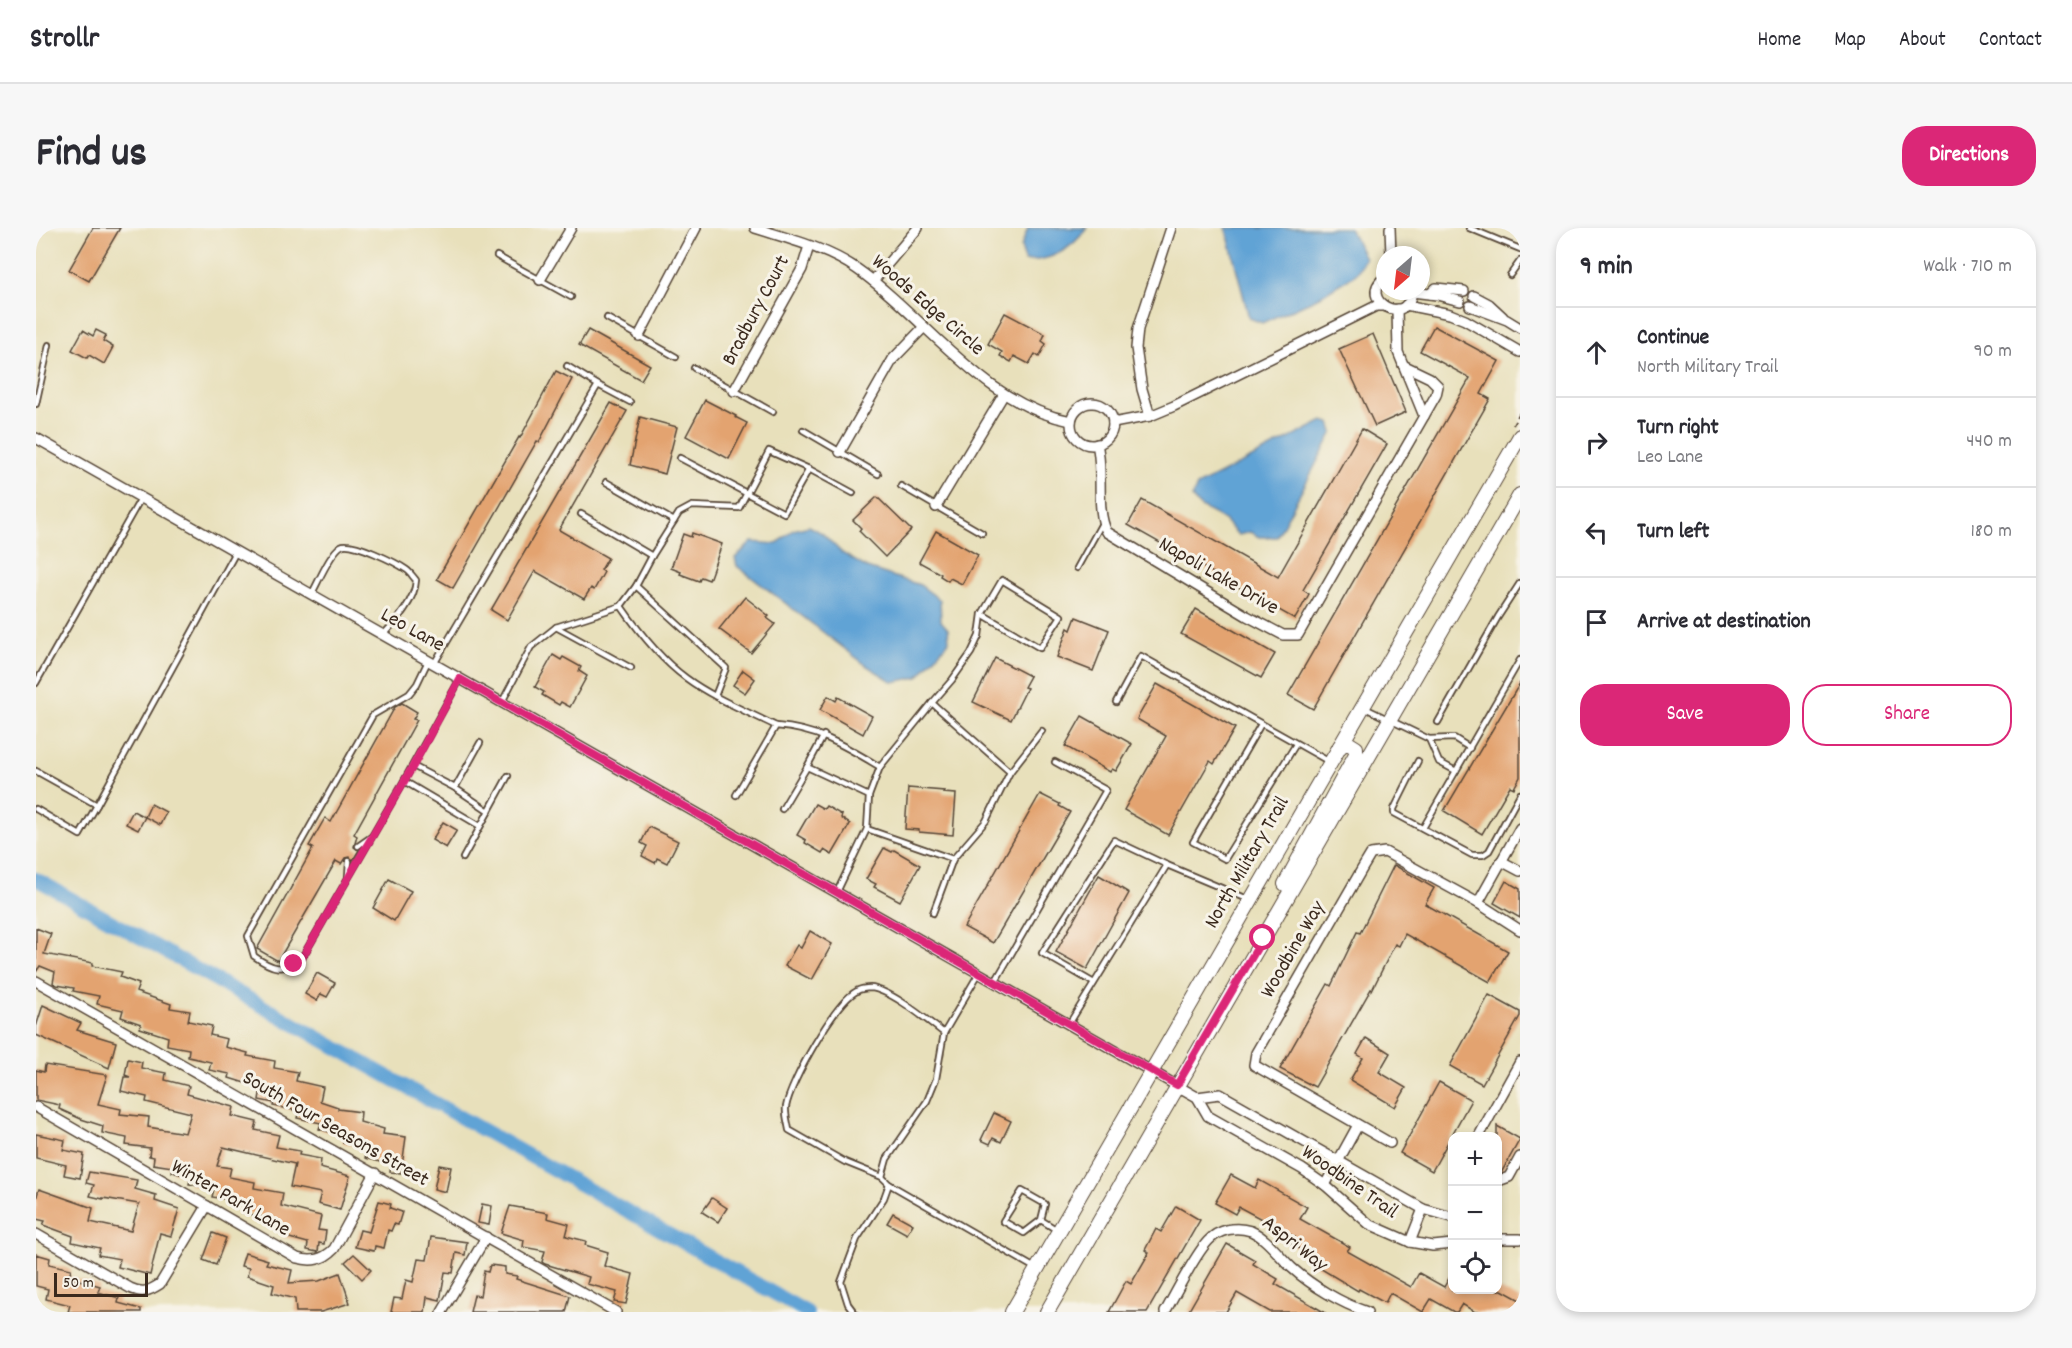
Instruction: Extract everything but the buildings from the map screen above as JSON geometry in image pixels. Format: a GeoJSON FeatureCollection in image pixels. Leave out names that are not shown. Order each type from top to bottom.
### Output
{"type":"FeatureCollection","features":[{"type":"Feature","properties":{"kind":"main road","name":"North Military Trail"},"geometry":{"type":"LineString","coordinates":[[1012,1312],[1520,436]]}},
{"type":"Feature","properties":{"kind":"main road"},"geometry":{"type":"LineString","coordinates":[[1047,1312],[1520,495]]}},
{"type":"Feature","properties":{"kind":"main road"},"geometry":{"type":"LineString","coordinates":[[1263,938],[1287,879],[1356,754],[1356,748],[1348,743],[1340,746]]}},
{"type":"Feature","properties":{"kind":"street"},"geometry":{"type":"LineString","coordinates":[[540,280],[571,228]]}},
{"type":"Feature","properties":{"kind":"street"},"geometry":{"type":"LineString","coordinates":[[639,336],[696,228]]}},
{"type":"Feature","properties":{"kind":"street","name":"Woods Edge Circle"},"geometry":{"type":"LineString","coordinates":[[755,228],[836,257],[873,281],[1004,394],[1043,414],[1071,421]]}},
{"type":"Feature","properties":{"kind":"street"},"geometry":{"type":"LineString","coordinates":[[873,281],[918,228]]}},
{"type":"Feature","properties":{"kind":"street"},"geometry":{"type":"LineString","coordinates":[[1150,416],[1142,389],[1136,348],[1138,329],[1171,228]]}},
{"type":"Feature","properties":{"kind":"street"},"geometry":{"type":"LineString","coordinates":[[1390,228],[1391,246]]}},
{"type":"Feature","properties":{"kind":"street","name":"Bradbury Court"},"geometry":{"type":"LineString","coordinates":[[734,391],[802,269],[810,246]]}},
{"type":"Feature","properties":{"kind":"street"},"geometry":{"type":"LineString","coordinates":[[1430,294],[1436,288],[1464,291]]}},
{"type":"Feature","properties":{"kind":"street"},"geometry":{"type":"LineString","coordinates":[[1430,294],[1460,302]]}},
{"type":"Feature","properties":{"kind":"street"},"geometry":{"type":"LineString","coordinates":[[1474,296],[1489,304],[1520,328]]}},
{"type":"Feature","properties":{"kind":"street"},"geometry":{"type":"LineString","coordinates":[[1445,313],[1448,297]]}},
{"type":"Feature","properties":{"kind":"street"},"geometry":{"type":"LineString","coordinates":[[1379,300],[1383,306]]}},
{"type":"Feature","properties":{"kind":"street"},"geometry":{"type":"LineString","coordinates":[[1406,300],[1402,307],[1398,352],[1424,416]]}},
{"type":"Feature","properties":{"kind":"street"},"geometry":{"type":"LineString","coordinates":[[1113,423],[1150,416],[1174,406],[1376,306],[1445,313],[1465,320],[1520,352]]}},
{"type":"Feature","properties":{"kind":"street"},"geometry":{"type":"LineString","coordinates":[[1470,306],[1507,320]]}},
{"type":"Feature","properties":{"kind":"street"},"geometry":{"type":"LineString","coordinates":[[840,452],[893,359],[924,327]]}},
{"type":"Feature","properties":{"kind":"street","name":"Napoli Lake Drive"},"geometry":{"type":"LineString","coordinates":[[1102,523],[1107,532],[1117,539],[1247,616],[1283,635],[1298,635],[1436,395],[1437,386],[1430,378],[1403,365]]}},
{"type":"Feature","properties":{"kind":"street"},"geometry":{"type":"LineString","coordinates":[[936,507],[1004,394]]}},
{"type":"Feature","properties":{"kind":"street"},"geometry":{"type":"LineString","coordinates":[[1093,403],[1104,407],[1112,417],[1113,423],[1113,429],[1107,439],[1097,444],[1086,444],[1073,433],[1071,421],[1076,410],[1093,403]]}},
{"type":"Feature","properties":{"kind":"street","name":"Leo Lane"},"geometry":{"type":"LineString","coordinates":[[36,438],[1177,1085]]}},
{"type":"Feature","properties":{"kind":"street"},"geometry":{"type":"LineString","coordinates":[[1097,444],[1100,458],[1102,523]]}},
{"type":"Feature","properties":{"kind":"street"},"geometry":{"type":"LineString","coordinates":[[1478,903],[1520,828]]}},
{"type":"Feature","properties":{"kind":"street","name":"Woodbine Way"},"geometry":{"type":"LineString","coordinates":[[1390,1143],[1254,1065],[1256,1053],[1371,854],[1385,852],[1478,903],[1520,930]]}},
{"type":"Feature","properties":{"kind":"street"},"geometry":{"type":"LineString","coordinates":[[1501,861],[1520,872]]}},
{"type":"Feature","properties":{"kind":"street","name":"South Four Seasons Street"},"geometry":{"type":"LineString","coordinates":[[36,981],[616,1312]]}},
{"type":"Feature","properties":{"kind":"street"},"geometry":{"type":"LineString","coordinates":[[1482,1132],[1520,1062]]}},
{"type":"Feature","properties":{"kind":"street","name":"Woodbine Trail"},"geometry":{"type":"LineString","coordinates":[[1177,1085],[1197,1097],[1208,1116],[1302,1169],[1325,1185],[1369,1224],[1410,1242],[1433,1246],[1448,1244]]}},
{"type":"Feature","properties":{"kind":"street"},"geometry":{"type":"LineString","coordinates":[[1197,1097],[1220,1094],[1423,1209],[1448,1216]]}},
{"type":"Feature","properties":{"kind":"street","name":"Winter Park Lane"},"geometry":{"type":"LineString","coordinates":[[36,1107],[297,1258],[306,1260],[315,1260],[334,1249],[375,1173]]}},
{"type":"Feature","properties":{"kind":"street"},"geometry":{"type":"LineString","coordinates":[[1325,1185],[1358,1125]]}},
{"type":"Feature","properties":{"kind":"street"},"geometry":{"type":"LineString","coordinates":[[1502,1179],[1509,1177],[1520,1157]]}},
{"type":"Feature","properties":{"kind":"street"},"geometry":{"type":"LineString","coordinates":[[36,1234],[130,1288],[138,1292],[148,1292],[160,1284],[207,1206]]}},
{"type":"Feature","properties":{"kind":"street"},"geometry":{"type":"LineString","coordinates":[[1410,1242],[1423,1209]]}},
{"type":"Feature","properties":{"kind":"street","name":"Aspri Way"},"geometry":{"type":"LineString","coordinates":[[1165,1312],[1208,1241],[1215,1234],[1242,1229],[1260,1236],[1292,1268],[1313,1284],[1367,1312]]}},
{"type":"Feature","properties":{"kind":"street"},"geometry":{"type":"LineString","coordinates":[[1502,1233],[1518,1239]]}},
{"type":"Feature","properties":{"kind":"street"},"geometry":{"type":"LineString","coordinates":[[442,1312],[486,1237]]}},
{"type":"Feature","properties":{"kind":"street"},"geometry":{"type":"LineString","coordinates":[[1502,1239],[1518,1239]]}},
{"type":"Feature","properties":{"kind":"lane"},"geometry":{"type":"LineString","coordinates":[[1469,228],[1520,249]]}},
{"type":"Feature","properties":{"kind":"lane"},"geometry":{"type":"LineString","coordinates":[[498,256],[572,297]]}},
{"type":"Feature","properties":{"kind":"lane"},"geometry":{"type":"LineString","coordinates":[[1510,275],[1520,261]]}},
{"type":"Feature","properties":{"kind":"lane"},"geometry":{"type":"LineString","coordinates":[[607,318],[676,357]]}},
{"type":"Feature","properties":{"kind":"lane"},"geometry":{"type":"LineString","coordinates":[[36,404],[49,345]]}},
{"type":"Feature","properties":{"kind":"lane"},"geometry":{"type":"LineString","coordinates":[[567,366],[630,402]]}},
{"type":"Feature","properties":{"kind":"lane"},"geometry":{"type":"LineString","coordinates":[[694,368],[773,412]]}},
{"type":"Feature","properties":{"kind":"lane"},"geometry":{"type":"LineString","coordinates":[[460,679],[413,766],[302,958],[283,969],[274,968],[254,956],[248,936],[374,715],[409,694],[417,684],[598,385]]}},
{"type":"Feature","properties":{"kind":"lane"},"geometry":{"type":"LineString","coordinates":[[803,430],[878,474]]}},
{"type":"Feature","properties":{"kind":"lane"},"geometry":{"type":"LineString","coordinates":[[502,702],[531,647],[556,627],[621,606],[636,586],[679,513],[692,506],[739,508],[770,451],[853,493]]}},
{"type":"Feature","properties":{"kind":"lane"},"geometry":{"type":"LineString","coordinates":[[680,458],[784,513],[809,469]]}},
{"type":"Feature","properties":{"kind":"lane"},"geometry":{"type":"LineString","coordinates":[[606,482],[674,521]]}},
{"type":"Feature","properties":{"kind":"lane"},"geometry":{"type":"LineString","coordinates":[[901,486],[982,533]]}},
{"type":"Feature","properties":{"kind":"lane"},"geometry":{"type":"LineString","coordinates":[[36,683],[141,498]]}},
{"type":"Feature","properties":{"kind":"lane"},"geometry":{"type":"LineString","coordinates":[[581,514],[652,556]]}},
{"type":"Feature","properties":{"kind":"lane"},"geometry":{"type":"LineString","coordinates":[[1077,568],[1102,523]]}},
{"type":"Feature","properties":{"kind":"lane"},"geometry":{"type":"LineString","coordinates":[[311,595],[330,560],[345,544],[358,546],[408,570],[416,580],[416,585],[396,621],[383,635]]}},
{"type":"Feature","properties":{"kind":"lane"},"geometry":{"type":"LineString","coordinates":[[36,809],[80,835],[236,552]]}},
{"type":"Feature","properties":{"kind":"lane"},"geometry":{"type":"LineString","coordinates":[[837,892],[867,829],[868,796],[880,767],[952,680],[971,652],[979,636],[982,614],[1002,580],[1061,616],[1040,648],[982,614]]}},
{"type":"Feature","properties":{"kind":"lane"},"geometry":{"type":"LineString","coordinates":[[1438,722],[1520,583]]}},
{"type":"Feature","properties":{"kind":"lane"},"geometry":{"type":"LineString","coordinates":[[636,586],[726,668],[715,696]]}},
{"type":"Feature","properties":{"kind":"lane"},"geometry":{"type":"LineString","coordinates":[[621,606],[643,637],[676,669],[715,696],[776,726],[796,727],[824,735],[880,767]]}},
{"type":"Feature","properties":{"kind":"lane"},"geometry":{"type":"LineString","coordinates":[[556,627],[631,668]]}},
{"type":"Feature","properties":{"kind":"lane"},"geometry":{"type":"LineString","coordinates":[[1116,702],[1141,656],[1330,762]]}},
{"type":"Feature","properties":{"kind":"lane"},"geometry":{"type":"LineString","coordinates":[[1423,828],[1520,660]]}},
{"type":"Feature","properties":{"kind":"lane"},"geometry":{"type":"LineString","coordinates":[[932,703],[1010,772]]}},
{"type":"Feature","properties":{"kind":"lane"},"geometry":{"type":"LineString","coordinates":[[1363,706],[1430,740],[1454,738],[1470,748]]}},
{"type":"Feature","properties":{"kind":"lane"},"geometry":{"type":"LineString","coordinates":[[1261,724],[1192,842],[1225,859],[1296,744]]}},
{"type":"Feature","properties":{"kind":"lane"},"geometry":{"type":"LineString","coordinates":[[736,795],[776,726]]}},
{"type":"Feature","properties":{"kind":"lane"},"geometry":{"type":"LineString","coordinates":[[933,913],[953,859],[986,821],[1010,772],[1042,731]]}},
{"type":"Feature","properties":{"kind":"lane"},"geometry":{"type":"LineString","coordinates":[[782,809],[824,735]]}},
{"type":"Feature","properties":{"kind":"lane"},"geometry":{"type":"LineString","coordinates":[[1430,740],[1438,762],[1456,771]]}},
{"type":"Feature","properties":{"kind":"lane"},"geometry":{"type":"LineString","coordinates":[[455,788],[480,743]]}},
{"type":"Feature","properties":{"kind":"lane"},"geometry":{"type":"LineString","coordinates":[[1418,761],[1394,813],[1472,855],[1483,855],[1489,851],[1520,794]]}},
{"type":"Feature","properties":{"kind":"lane"},"geometry":{"type":"LineString","coordinates":[[995,982],[1106,790],[1055,762]]}},
{"type":"Feature","properties":{"kind":"lane"},"geometry":{"type":"LineString","coordinates":[[413,766],[455,788],[489,811]]}},
{"type":"Feature","properties":{"kind":"lane"},"geometry":{"type":"LineString","coordinates":[[807,766],[868,796]]}},
{"type":"Feature","properties":{"kind":"lane"},"geometry":{"type":"LineString","coordinates":[[36,771],[97,806]]}},
{"type":"Feature","properties":{"kind":"lane"},"geometry":{"type":"LineString","coordinates":[[463,858],[508,776]]}},
{"type":"Feature","properties":{"kind":"lane"},"geometry":{"type":"LineString","coordinates":[[404,781],[480,826]]}},
{"type":"Feature","properties":{"kind":"lane"},"geometry":{"type":"LineString","coordinates":[[867,829],[953,859]]}},
{"type":"Feature","properties":{"kind":"lane"},"geometry":{"type":"LineString","coordinates":[[358,846],[373,835]]}},
{"type":"Feature","properties":{"kind":"lane"},"geometry":{"type":"LineString","coordinates":[[1094,983],[1042,953],[1114,840],[1167,866],[1250,900]]}},
{"type":"Feature","properties":{"kind":"lane"},"geometry":{"type":"LineString","coordinates":[[348,878],[350,861]]}},
{"type":"Feature","properties":{"kind":"lane"},"geometry":{"type":"LineString","coordinates":[[1069,1024],[1167,866]]}},
{"type":"Feature","properties":{"kind":"lane"},"geometry":{"type":"LineString","coordinates":[[882,1177],[887,1159],[927,1101],[936,1079],[944,1033],[979,973]]}},
{"type":"Feature","properties":{"kind":"lane"},"geometry":{"type":"LineString","coordinates":[[944,1033],[904,1002],[871,988],[857,990],[843,1004],[816,1041],[792,1089],[786,1108],[789,1130],[845,1162],[882,1177],[889,1184],[1037,1269]]}},
{"type":"Feature","properties":{"kind":"lane"},"geometry":{"type":"LineString","coordinates":[[854,1312],[848,1304],[841,1282],[857,1239],[884,1198],[889,1184]]}},
{"type":"Feature","properties":{"kind":"lane"},"geometry":{"type":"LineString","coordinates":[[1022,1191],[1045,1204],[1041,1220],[1024,1233],[1003,1221],[1022,1191]]}},
{"type":"Feature","properties":{"kind":"lane"},"geometry":{"type":"LineString","coordinates":[[1041,1220],[1059,1231]]}},
{"type":"Feature","properties":{"kind":"water"},"geometry":{"type":"Polygon","coordinates":[[[1028,228],[1087,228],[1068,248],[1044,259],[1025,261],[1021,247],[1028,228]]]}},
{"type":"Feature","properties":{"kind":"water"},"geometry":{"type":"Polygon","coordinates":[[[1226,228],[1349,228],[1365,258],[1356,274],[1315,299],[1262,323],[1249,318],[1226,228]]]}},
{"type":"Feature","properties":{"kind":"water"},"geometry":{"type":"Polygon","coordinates":[[[1323,421],[1330,423],[1333,432],[1277,537],[1259,537],[1250,532],[1239,535],[1225,521],[1192,498],[1197,486],[1323,421]]]}},
{"type":"Feature","properties":{"kind":"water"},"geometry":{"type":"Polygon","coordinates":[[[809,526],[822,533],[842,553],[867,568],[920,585],[940,600],[941,621],[948,629],[949,641],[918,677],[893,682],[867,666],[737,566],[735,558],[752,542],[777,544],[793,530],[809,526]]]}},
{"type":"Feature","properties":{"kind":"waterway"},"geometry":{"type":"LineString","coordinates":[[36,879],[807,1312]]}},
{"type":"Feature","properties":{"kind":"route"},"geometry":{"type":"LineString","coordinates":[[294,964],[302,958],[413,766],[460,679],[1177,1085],[1263,938]]}}]}
